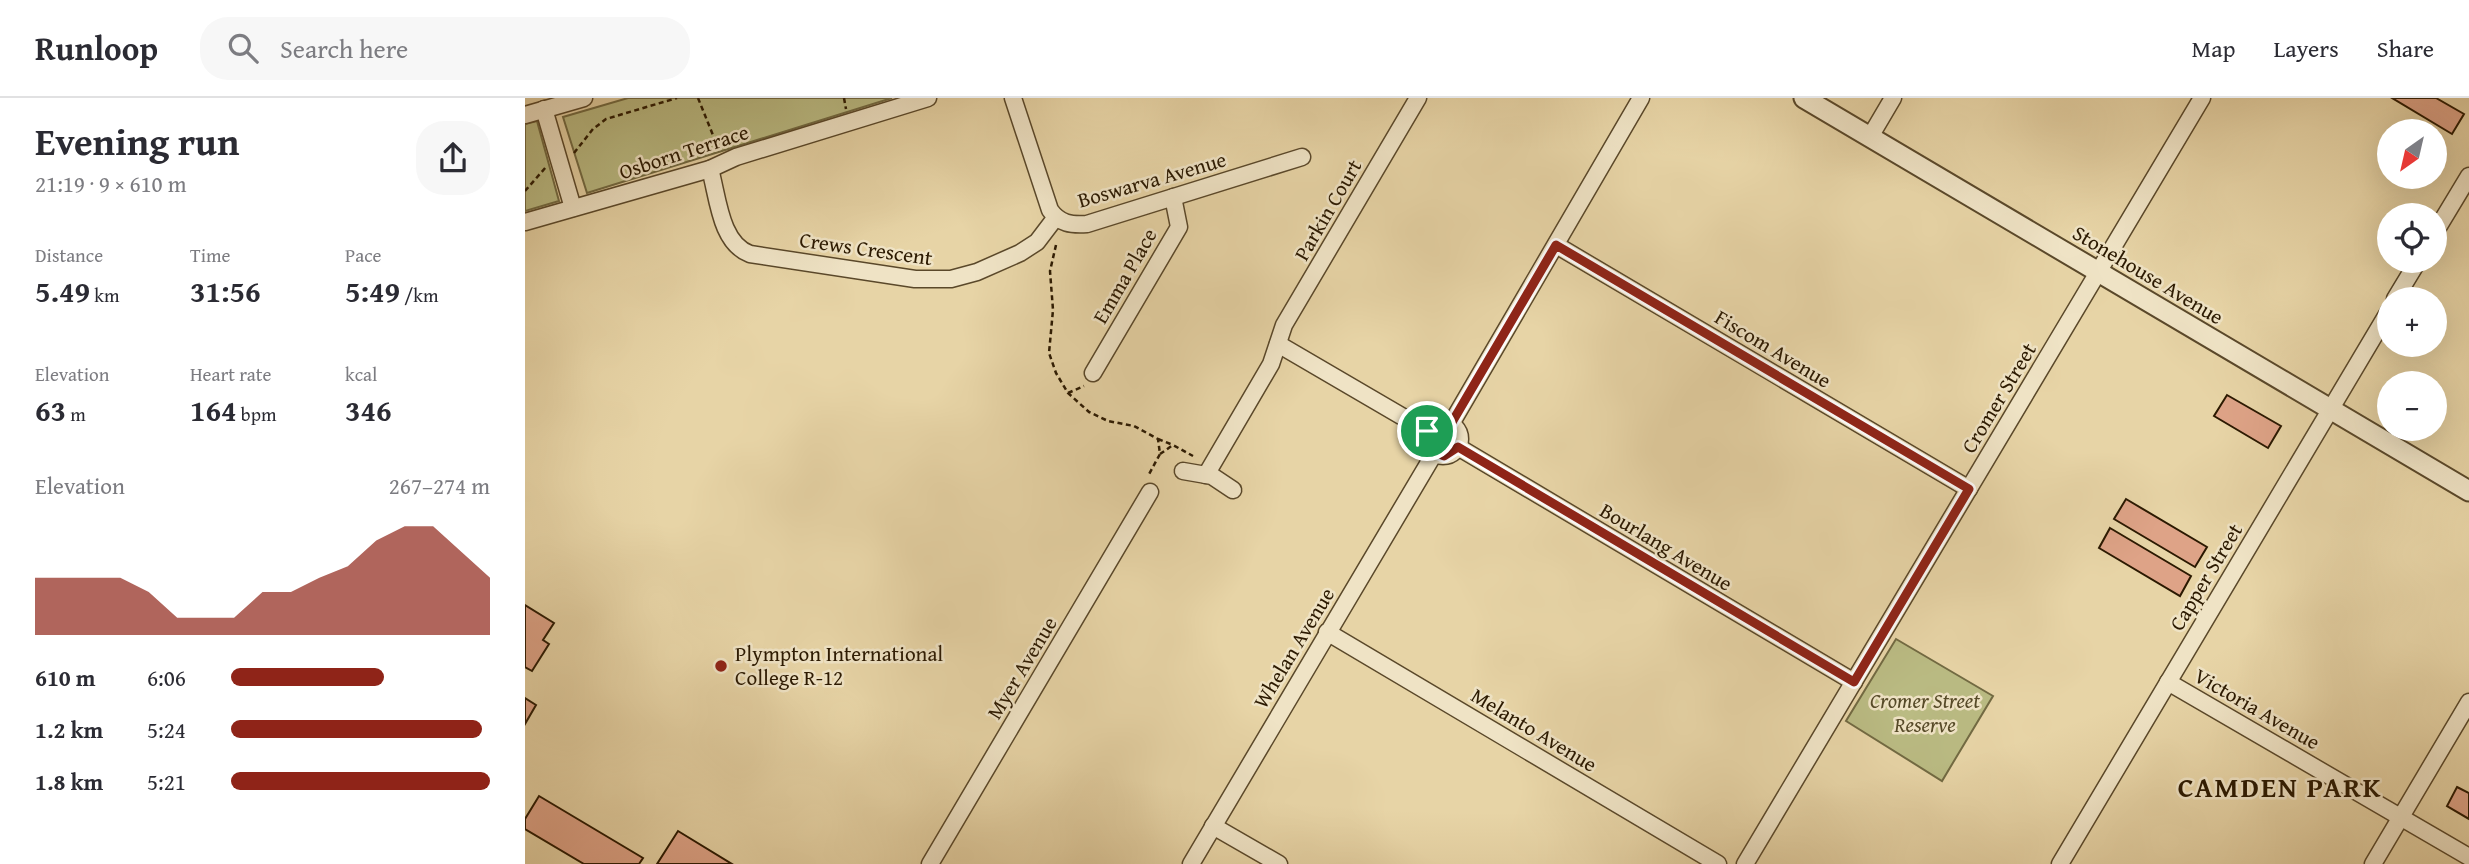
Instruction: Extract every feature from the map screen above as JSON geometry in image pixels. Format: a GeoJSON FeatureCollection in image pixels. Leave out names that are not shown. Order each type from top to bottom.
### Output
{"type":"FeatureCollection","features":[{"type":"Feature","properties":{"kind":"street"},"geometry":{"type":"LineString","coordinates":[[525,115],[584,98]]}},
{"type":"Feature","properties":{"kind":"street","name":"Osborn Terrace"},"geometry":{"type":"LineString","coordinates":[[525,222],[710,169],[736,157],[927,98]]}},
{"type":"Feature","properties":{"kind":"street","name":"Boswarva Avenue"},"geometry":{"type":"LineString","coordinates":[[1013,98],[1050,210],[1056,218],[1072,225],[1087,224],[1302,157]]}},
{"type":"Feature","properties":{"kind":"street","name":"Parkin Court"},"geometry":{"type":"LineString","coordinates":[[1209,470],[1271,364],[1285,325],[1417,98]]}},
{"type":"Feature","properties":{"kind":"street"},"geometry":{"type":"LineString","coordinates":[[1451,424],[1641,98]]}},
{"type":"Feature","properties":{"kind":"street","name":"Stonehouse Avenue"},"geometry":{"type":"LineString","coordinates":[[1804,98],[2469,491]]}},
{"type":"Feature","properties":{"kind":"street"},"geometry":{"type":"LineString","coordinates":[[1870,137],[1893,98]]}},
{"type":"Feature","properties":{"kind":"street","name":"Cromer Street"},"geometry":{"type":"LineString","coordinates":[[1745,864],[2202,98]]}},
{"type":"Feature","properties":{"kind":"street"},"geometry":{"type":"LineString","coordinates":[[544,109],[573,208]]}},
{"type":"Feature","properties":{"kind":"street","name":"Crews Crescent"},"geometry":{"type":"LineString","coordinates":[[710,169],[729,238],[739,250],[750,254],[915,279],[951,279],[1000,263],[1037,242],[1056,218]]}},
{"type":"Feature","properties":{"kind":"street"},"geometry":{"type":"LineString","coordinates":[[2447,212],[2469,176]]}},
{"type":"Feature","properties":{"kind":"street","name":"Emma Place"},"geometry":{"type":"LineString","coordinates":[[1093,373],[1179,227],[1173,197]]}},
{"type":"Feature","properties":{"kind":"street","name":"Fiscom Avenue"},"geometry":{"type":"LineString","coordinates":[[1556,245],[1969,489]]}},
{"type":"Feature","properties":{"kind":"street","name":"Capper Street"},"geometry":{"type":"LineString","coordinates":[[2060,864],[2377,330]]}},
{"type":"Feature","properties":{"kind":"street"},"geometry":{"type":"LineString","coordinates":[[1278,344],[1427,431]]}},
{"type":"Feature","properties":{"kind":"street"},"geometry":{"type":"LineString","coordinates":[[1438,422],[1451,424],[1459,434],[1458,447],[1447,456],[1434,454],[1426,443],[1427,431],[1438,422]]}},
{"type":"Feature","properties":{"kind":"street","name":"Bourlang Avenue"},"geometry":{"type":"LineString","coordinates":[[1458,447],[1854,682]]}},
{"type":"Feature","properties":{"kind":"street","name":"Whelan Avenue"},"geometry":{"type":"LineString","coordinates":[[1191,864],[1434,454]]}},
{"type":"Feature","properties":{"kind":"street"},"geometry":{"type":"LineString","coordinates":[[1183,471],[1209,470],[1233,490]]}},
{"type":"Feature","properties":{"kind":"street","name":"Myer Avenue"},"geometry":{"type":"LineString","coordinates":[[930,864],[1150,492]]}},
{"type":"Feature","properties":{"kind":"street","name":"Melanto Avenue"},"geometry":{"type":"LineString","coordinates":[[1328,632],[1718,864]]}},
{"type":"Feature","properties":{"kind":"street","name":"Victoria Avenue"},"geometry":{"type":"LineString","coordinates":[[2168,682],[2469,857]]}},
{"type":"Feature","properties":{"kind":"street"},"geometry":{"type":"LineString","coordinates":[[2373,864],[2469,702]]}},
{"type":"Feature","properties":{"kind":"street"},"geometry":{"type":"LineString","coordinates":[[1213,826],[1279,864]]}},
{"type":"Feature","properties":{"kind":"path"},"geometry":{"type":"LineString","coordinates":[[565,158],[576,152],[593,129],[606,119],[677,98]]}},
{"type":"Feature","properties":{"kind":"path"},"geometry":{"type":"LineString","coordinates":[[698,98],[720,153]]}},
{"type":"Feature","properties":{"kind":"path"},"geometry":{"type":"LineString","coordinates":[[525,191],[551,164]]}},
{"type":"Feature","properties":{"kind":"path"},"geometry":{"type":"LineString","coordinates":[[1158,439],[1173,445],[1209,470]]}},
{"type":"Feature","properties":{"kind":"path"},"geometry":{"type":"LineString","coordinates":[[1160,454],[1173,445]]}},
{"type":"Feature","properties":{"kind":"green space"},"geometry":{"type":"Polygon","coordinates":[[[628,98],[892,98],[587,193],[563,117],[628,98]]]}},
{"type":"Feature","properties":{"kind":"green space"},"geometry":{"type":"Polygon","coordinates":[[[537,121],[559,201],[525,211],[525,124],[537,121]]]}},
{"type":"Feature","properties":{"kind":"green space","name":"Cromer Street Reserve"},"geometry":{"type":"Polygon","coordinates":[[[1896,639],[1993,696],[1942,781],[1846,721],[1896,639]]]}},
{"type":"Feature","properties":{"kind":"building"},"geometry":{"type":"Polygon","coordinates":[[[2392,98],[2436,98],[2464,114],[2452,134],[2447,131],[2447,119],[2427,119],[2392,98]]]}},
{"type":"Feature","properties":{"kind":"building"},"geometry":{"type":"Polygon","coordinates":[[[2227,395],[2281,426],[2268,448],[2214,416],[2227,395]]]}},
{"type":"Feature","properties":{"kind":"building"},"geometry":{"type":"Polygon","coordinates":[[[2126,499],[2207,547],[2195,567],[2114,519],[2126,499]]]}},
{"type":"Feature","properties":{"kind":"building"},"geometry":{"type":"Polygon","coordinates":[[[2110,528],[2191,576],[2180,596],[2099,548],[2110,528]]]}},
{"type":"Feature","properties":{"kind":"building"},"geometry":{"type":"Polygon","coordinates":[[[525,605],[554,623],[543,640],[549,644],[532,671],[525,667],[525,605]]]}},
{"type":"Feature","properties":{"kind":"building"},"geometry":{"type":"Polygon","coordinates":[[[525,698],[536,705],[525,724],[525,698]]]}},
{"type":"Feature","properties":{"kind":"building"},"geometry":{"type":"Polygon","coordinates":[[[2457,787],[2469,793],[2469,819],[2447,806],[2457,787]]]}},
{"type":"Feature","properties":{"kind":"building"},"geometry":{"type":"Polygon","coordinates":[[[539,796],[643,858],[639,864],[584,864],[525,829],[525,819],[539,796]]]}},
{"type":"Feature","properties":{"kind":"building"},"geometry":{"type":"Polygon","coordinates":[[[678,831],[732,864],[657,864],[678,831]]]}},
{"type":"Feature","properties":{"kind":"place","name":"Plympton International College R-12"},"geometry":{"type":"Point","coordinates":[721,666]}},
{"type":"Feature","properties":{"kind":"district","name":"CAMDEN PARK"},"geometry":{"type":"Point","coordinates":[2280,787]}},
{"type":"Feature","properties":{"kind":"route"},"geometry":{"type":"LineString","coordinates":[[1556,245],[1969,489],[1854,682],[1458,447],[1447,456],[1434,454],[1425,440],[1427,431],[1438,422],[1451,424],[1556,245]]}}]}
